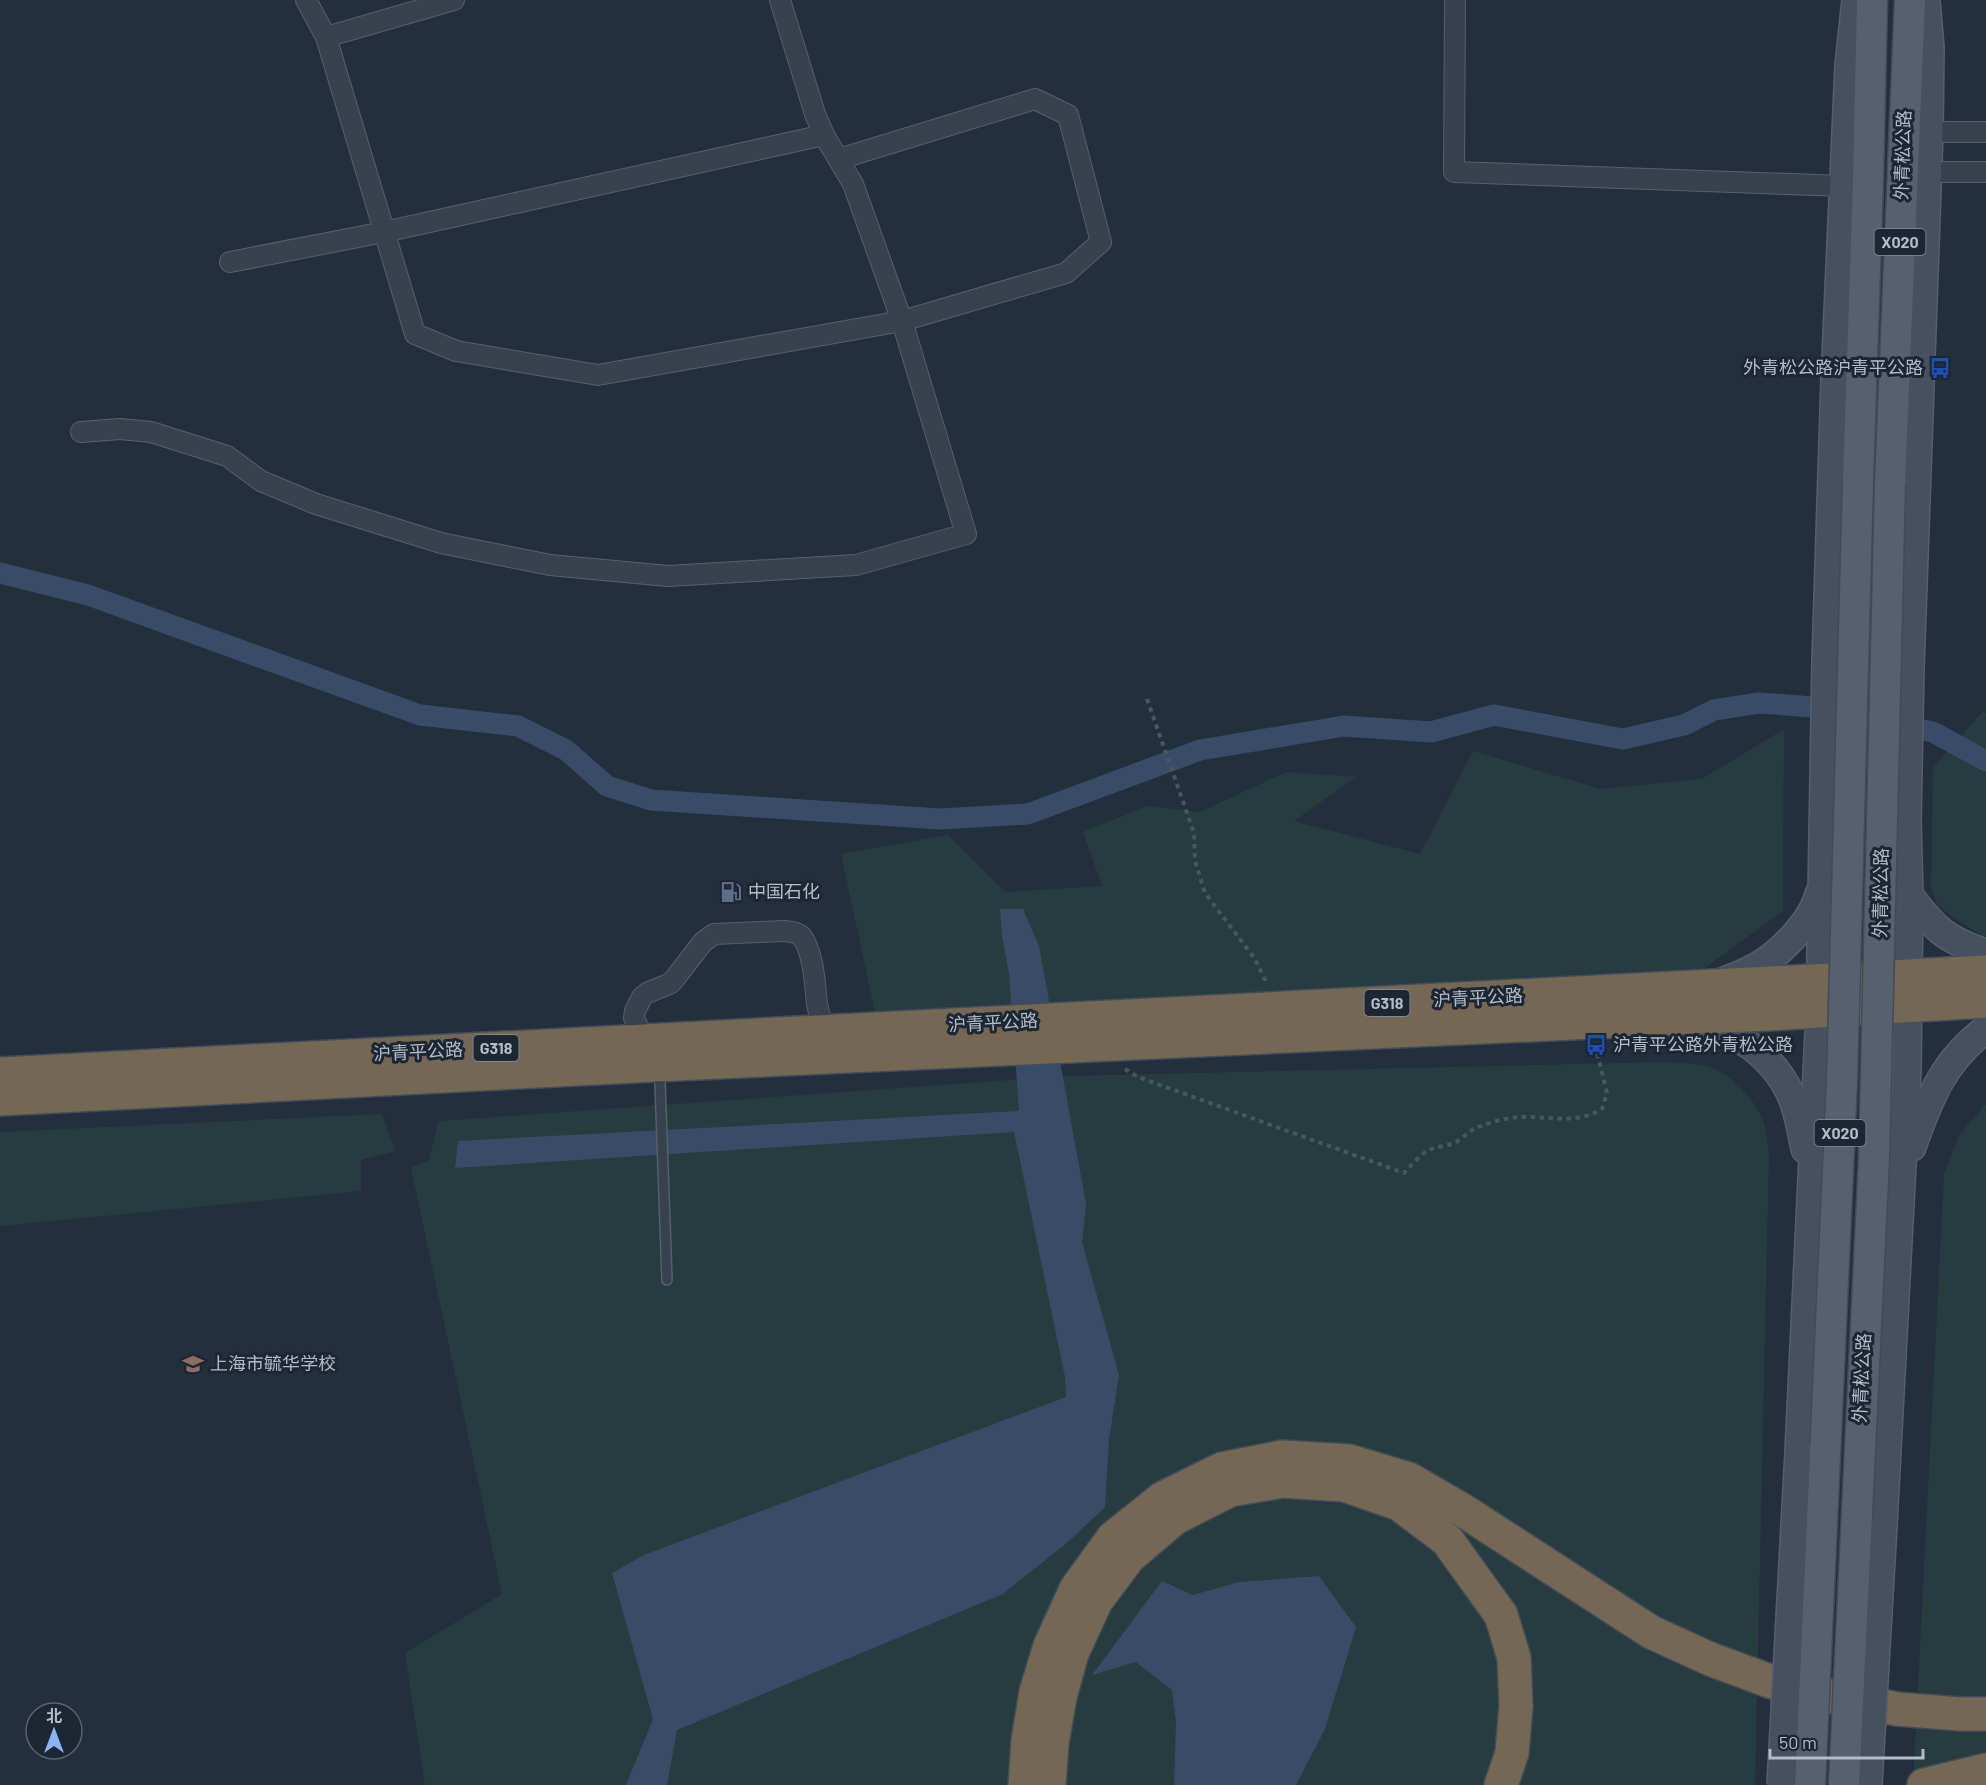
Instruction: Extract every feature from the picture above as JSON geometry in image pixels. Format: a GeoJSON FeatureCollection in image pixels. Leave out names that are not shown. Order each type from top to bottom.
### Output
{"type":"FeatureCollection","features":[{"type":"Feature","properties":{"kind":"highway","name":"沪青平公路"},"geometry":{"type":"LineString","coordinates":[[1908,991],[1986,972]]}},
{"type":"Feature","properties":{"kind":"highway","name":"沪青平公路"},"geometry":{"type":"LineString","coordinates":[[0,1074],[290,1071],[1063,1033],[1264,1010],[1712,986],[1844,994]]}},
{"type":"Feature","properties":{"kind":"highway","name":"沪青平公路"},"geometry":{"type":"LineString","coordinates":[[1063,1033],[1099,1044],[1653,1019],[1844,994],[1908,991],[1986,1001]]}},
{"type":"Feature","properties":{"kind":"highway","name":"沪青平公路"},"geometry":{"type":"LineString","coordinates":[[650,1053],[825,1032],[995,1036]]}},
{"type":"Feature","properties":{"kind":"highway","name":"沪青平公路"},"geometry":{"type":"LineString","coordinates":[[0,1099],[290,1071]]}},
{"type":"Feature","properties":{"kind":"highway"},"geometry":{"type":"LineString","coordinates":[[1049,1785],[1052,1743],[1060,1697],[1061,1649],[1076,1589],[1113,1538],[1163,1498],[1222,1469],[1282,1457],[1349,1461],[1409,1479],[1464,1511],[1651,1632],[1710,1659],[1772,1682],[1845,1700],[1897,1709],[1986,1714]]}},
{"type":"Feature","properties":{"kind":"highway"},"geometry":{"type":"LineString","coordinates":[[1025,1785],[1028,1741],[1036,1692],[1061,1649],[1129,1557],[1175,1518],[1230,1490],[1283,1481],[1344,1485],[1399,1504],[1447,1540],[1501,1615],[1514,1658],[1516,1706],[1512,1753],[1501,1785]]}},
{"type":"Feature","properties":{"kind":"highway"},"geometry":{"type":"LineString","coordinates":[[1924,1785],[1986,1770]]}},
{"type":"Feature","properties":{"kind":"main road"},"geometry":{"type":"LineString","coordinates":[[1712,986],[1754,969],[1772,956],[1803,924],[1817,900],[1821,884],[1834,414],[1849,64],[1856,0]]}},
{"type":"Feature","properties":{"kind":"main road","name":"外青松公路"},"geometry":{"type":"LineString","coordinates":[[1810,1785],[1842,1081],[1872,0]]}},
{"type":"Feature","properties":{"kind":"main road","name":"外青松公路"},"geometry":{"type":"LineString","coordinates":[[1844,1785],[1874,1159],[1890,484],[1910,0]]}},
{"type":"Feature","properties":{"kind":"main road"},"geometry":{"type":"LineString","coordinates":[[1868,1785],[1907,1070],[1909,895],[1907,821],[1910,669],[1929,132],[1930,48],[1926,0]]}},
{"type":"Feature","properties":{"kind":"main road"},"geometry":{"type":"LineString","coordinates":[[1824,817],[1834,834],[1843,843],[1861,848],[1879,848],[1891,842],[1907,821]]}},
{"type":"Feature","properties":{"kind":"main road"},"geometry":{"type":"LineString","coordinates":[[1781,1785],[1814,1159],[1844,994],[1894,883],[1907,821]]}},
{"type":"Feature","properties":{"kind":"main road"},"geometry":{"type":"LineString","coordinates":[[1823,857],[1827,893],[1839,947],[1844,994],[1881,1073],[1898,1140],[1902,1180]]}},
{"type":"Feature","properties":{"kind":"main road"},"geometry":{"type":"LineString","coordinates":[[1909,895],[1928,920],[1944,935],[1986,953]]}},
{"type":"Feature","properties":{"kind":"main road"},"geometry":{"type":"LineString","coordinates":[[1653,1019],[1697,1023],[1724,1030],[1741,1038],[1762,1055],[1779,1075],[1791,1095],[1805,1149],[1811,1224]]}},
{"type":"Feature","properties":{"kind":"main road"},"geometry":{"type":"LineString","coordinates":[[1902,1180],[1932,1094],[1959,1053],[1986,1029]]}},
{"type":"Feature","properties":{"kind":"street"},"geometry":{"type":"LineString","coordinates":[[306,0],[326,37],[415,334],[456,351],[598,375],[902,321],[1066,273],[1101,242],[1068,115],[1035,99],[839,159]]}},
{"type":"Feature","properties":{"kind":"street"},"geometry":{"type":"LineString","coordinates":[[326,37],[454,0]]}},
{"type":"Feature","properties":{"kind":"street"},"geometry":{"type":"LineString","coordinates":[[81,432],[120,429],[151,432],[226,456],[261,481],[316,504],[441,543],[550,565],[668,576],[856,565],[966,534],[902,321],[853,184],[824,135],[815,114],[780,0]]}},
{"type":"Feature","properties":{"kind":"street"},"geometry":{"type":"LineString","coordinates":[[1455,0],[1454,171],[1844,186]]}},
{"type":"Feature","properties":{"kind":"street"},"geometry":{"type":"LineString","coordinates":[[1929,132],[1986,132]]}},
{"type":"Feature","properties":{"kind":"street"},"geometry":{"type":"LineString","coordinates":[[230,262],[384,232],[824,135]]}},
{"type":"Feature","properties":{"kind":"street"},"geometry":{"type":"LineString","coordinates":[[1927,171],[1986,172]]}},
{"type":"Feature","properties":{"kind":"street"},"geometry":{"type":"LineString","coordinates":[[650,1053],[634,1014],[642,997],[671,983],[703,942],[714,934],[784,931],[800,935],[805,940],[811,962],[818,1007],[825,1032]]}},
{"type":"Feature","properties":{"kind":"lane"},"geometry":{"type":"LineString","coordinates":[[650,1053],[660,1083],[667,1280]]}},
{"type":"Feature","properties":{"kind":"path"},"geometry":{"type":"LineString","coordinates":[[1147,699],[1194,833],[1195,861],[1205,893],[1255,959],[1265,980],[1264,1010]]}},
{"type":"Feature","properties":{"kind":"path"},"geometry":{"type":"LineString","coordinates":[[1099,1044],[1122,1067],[1138,1077],[1404,1173],[1414,1161],[1431,1149],[1454,1143],[1474,1129],[1488,1124],[1524,1117],[1571,1119],[1592,1115],[1602,1109],[1607,1093],[1588,1022]]}},
{"type":"Feature","properties":{"kind":"green space"},"geometry":{"type":"Polygon","coordinates":[[[1983,711],[1986,713],[1986,936],[1984,937],[1938,906],[1931,888],[1933,768],[1983,711]]]}},
{"type":"Feature","properties":{"kind":"green space"},"geometry":{"type":"Polygon","coordinates":[[[1784,729],[1783,911],[1698,973],[875,1012],[841,854],[948,835],[1005,892],[1102,886],[1083,832],[1148,806],[1200,812],[1286,772],[1356,777],[1294,821],[1420,854],[1473,751],[1601,789],[1702,779],[1784,729]]]}},
{"type":"Feature","properties":{"kind":"green space"},"geometry":{"type":"Polygon","coordinates":[[[1665,1062],[1698,1064],[1712,1068],[1721,1072],[1745,1092],[1762,1117],[1769,1154],[1755,1785],[425,1785],[405,1653],[502,1594],[411,1168],[429,1160],[439,1121],[1065,1076],[1665,1062]]]}},
{"type":"Feature","properties":{"kind":"green space"},"geometry":{"type":"Polygon","coordinates":[[[1986,1104],[1986,1785],[1913,1785],[1944,1174],[1959,1135],[1986,1104]]]}},
{"type":"Feature","properties":{"kind":"green space"},"geometry":{"type":"Polygon","coordinates":[[[382,1114],[395,1151],[361,1160],[361,1191],[0,1226],[0,1132],[382,1114]]]}},
{"type":"Feature","properties":{"kind":"water"},"geometry":{"type":"Polygon","coordinates":[[[1000,909],[1023,909],[1039,946],[1086,1204],[1082,1242],[1119,1375],[1109,1440],[1105,1507],[1068,1542],[1003,1594],[677,1730],[667,1785],[626,1785],[653,1719],[612,1573],[644,1555],[1066,1397],[1065,1377],[1014,1132],[455,1168],[458,1141],[1019,1111],[1009,974],[1000,909]]]}},
{"type":"Feature","properties":{"kind":"water"},"geometry":{"type":"Polygon","coordinates":[[[1319,1576],[1356,1627],[1325,1729],[1296,1785],[1174,1785],[1176,1721],[1172,1690],[1136,1662],[1092,1675],[1162,1581],[1193,1595],[1239,1582],[1319,1576]]]}},
{"type":"Feature","properties":{"kind":"waterway"},"geometry":{"type":"LineString","coordinates":[[0,573],[88,595],[420,715],[518,726],[566,750],[607,786],[651,800],[940,819],[1028,814],[1200,750],[1344,726],[1431,732],[1494,715],[1623,739],[1684,725],[1714,710],[1759,703],[1840,711]]}},
{"type":"Feature","properties":{"kind":"waterway"},"geometry":{"type":"LineString","coordinates":[[1896,724],[1933,732],[1986,761]]}},
{"type":"Feature","properties":{"kind":"place","name":"外青松公路沪青平公路"},"geometry":{"type":"Point","coordinates":[1940,368]}},
{"type":"Feature","properties":{"kind":"place","name":"中国石化"},"geometry":{"type":"Point","coordinates":[731,892]}},
{"type":"Feature","properties":{"kind":"place","name":"沪青平公路外青松公路"},"geometry":{"type":"Point","coordinates":[1596,1045]}},
{"type":"Feature","properties":{"kind":"place","name":"上海市毓华学校"},"geometry":{"type":"Point","coordinates":[193,1364]}}]}
